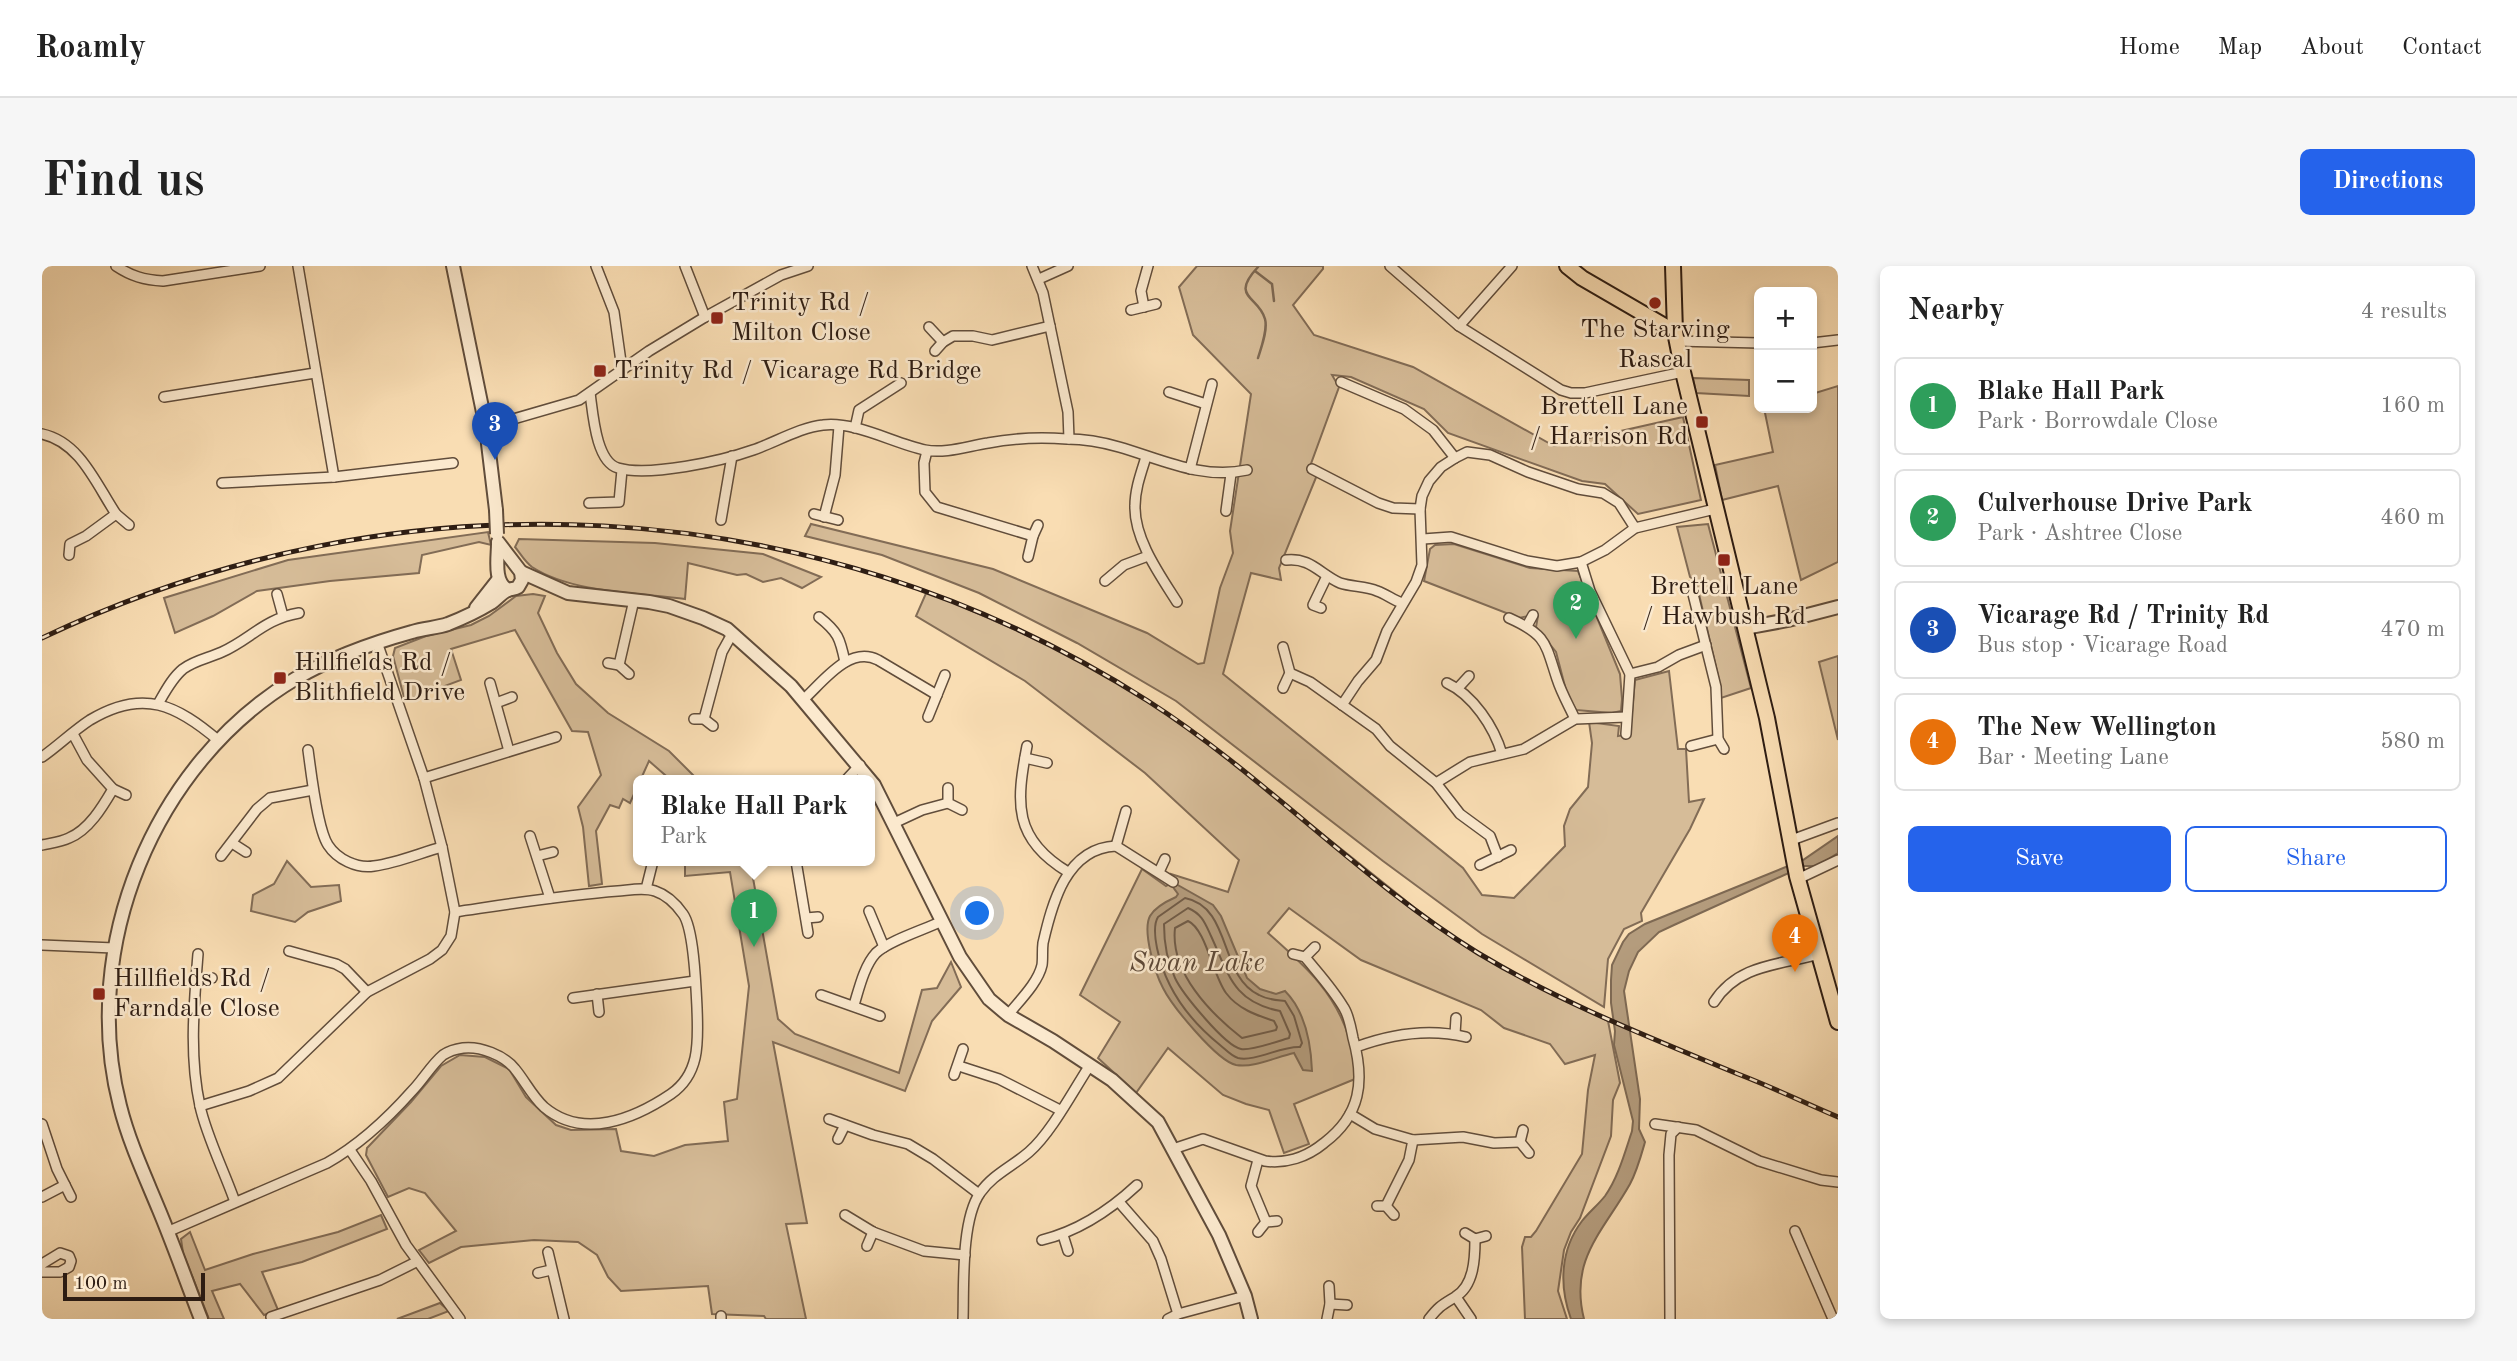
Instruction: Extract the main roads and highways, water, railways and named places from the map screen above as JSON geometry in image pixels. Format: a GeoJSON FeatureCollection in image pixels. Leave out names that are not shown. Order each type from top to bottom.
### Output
{"type":"FeatureCollection","features":[{"type":"Feature","properties":{"kind":"main road"},"geometry":{"type":"LineString","coordinates":[[1567,266],[1583,272],[1675,337]]}},
{"type":"Feature","properties":{"kind":"main road"},"geometry":{"type":"LineString","coordinates":[[1673,266],[1675,337],[1767,718],[1797,877],[1838,1022]]}},
{"type":"Feature","properties":{"kind":"water"},"geometry":{"type":"Polygon","coordinates":[[[1838,836],[1838,853],[1817,866],[1804,866],[1659,932],[1638,952],[1624,991],[1640,1099],[1639,1129],[1645,1142],[1632,1179],[1591,1247],[1585,1263],[1581,1279],[1584,1319],[1571,1319],[1563,1281],[1569,1244],[1582,1221],[1610,1189],[1632,1131],[1633,1121],[1614,1045],[1611,1003],[1612,965],[1623,942],[1629,934],[1645,924],[1803,860],[1838,836]]]}},
{"type":"Feature","properties":{"kind":"water","name":"Swan Lake"},"geometry":{"type":"Polygon","coordinates":[[[1176,884],[1213,905],[1221,916],[1247,978],[1260,989],[1276,994],[1285,991],[1292,999],[1306,1028],[1312,1071],[1303,1070],[1294,1053],[1265,1062],[1236,1065],[1207,1044],[1176,1007],[1156,973],[1150,952],[1148,923],[1152,913],[1176,897],[1178,894],[1173,887],[1176,884]]]}},
{"type":"Feature","properties":{"kind":"waterway"},"geometry":{"type":"LineString","coordinates":[[1258,267],[1246,285],[1248,296],[1262,311],[1266,323],[1258,358]]}},
{"type":"Feature","properties":{"kind":"waterway"},"geometry":{"type":"LineString","coordinates":[[1255,271],[1272,284],[1274,301]]}},
{"type":"Feature","properties":{"kind":"railway"},"geometry":{"type":"LineString","coordinates":[[42,638],[178,583],[318,546],[461,527],[604,526],[745,543],[884,577],[1019,630],[1148,701],[1232,762],[1393,893],[1478,953],[1509,971],[1606,1018],[1838,1117]]}},
{"type":"Feature","properties":{"kind":"place","name":"The Starving Rascal"},"geometry":{"type":"Point","coordinates":[1655,303]}},
{"type":"Feature","properties":{"kind":"place","name":"Trinity Rd / Milton Close"},"geometry":{"type":"Point","coordinates":[717,318]}},
{"type":"Feature","properties":{"kind":"place","name":"Trinity Rd / Vicarage Rd Bridge"},"geometry":{"type":"Point","coordinates":[600,371]}},
{"type":"Feature","properties":{"kind":"place","name":"Brettell Lane / Harrison Rd"},"geometry":{"type":"Point","coordinates":[1702,422]}},
{"type":"Feature","properties":{"kind":"place","name":"Vicarage Rd / Trinity Rd"},"geometry":{"type":"Point","coordinates":[495,460]}},
{"type":"Feature","properties":{"kind":"place","name":"Brettell Lane / Hawbush Rd"},"geometry":{"type":"Point","coordinates":[1724,560]}},
{"type":"Feature","properties":{"kind":"place","name":"Culverhouse Drive Park"},"geometry":{"type":"Point","coordinates":[1576,639]}},
{"type":"Feature","properties":{"kind":"place","name":"Hillfields Rd / Blithfield Drive"},"geometry":{"type":"Point","coordinates":[280,678]}},
{"type":"Feature","properties":{"kind":"place","name":"Blake Hall Park"},"geometry":{"type":"Point","coordinates":[754,947]}},
{"type":"Feature","properties":{"kind":"place","name":"The New Wellington"},"geometry":{"type":"Point","coordinates":[1795,972]}},
{"type":"Feature","properties":{"kind":"place","name":"Hillfields Rd / Farndale Close"},"geometry":{"type":"Point","coordinates":[99,994]}}]}
